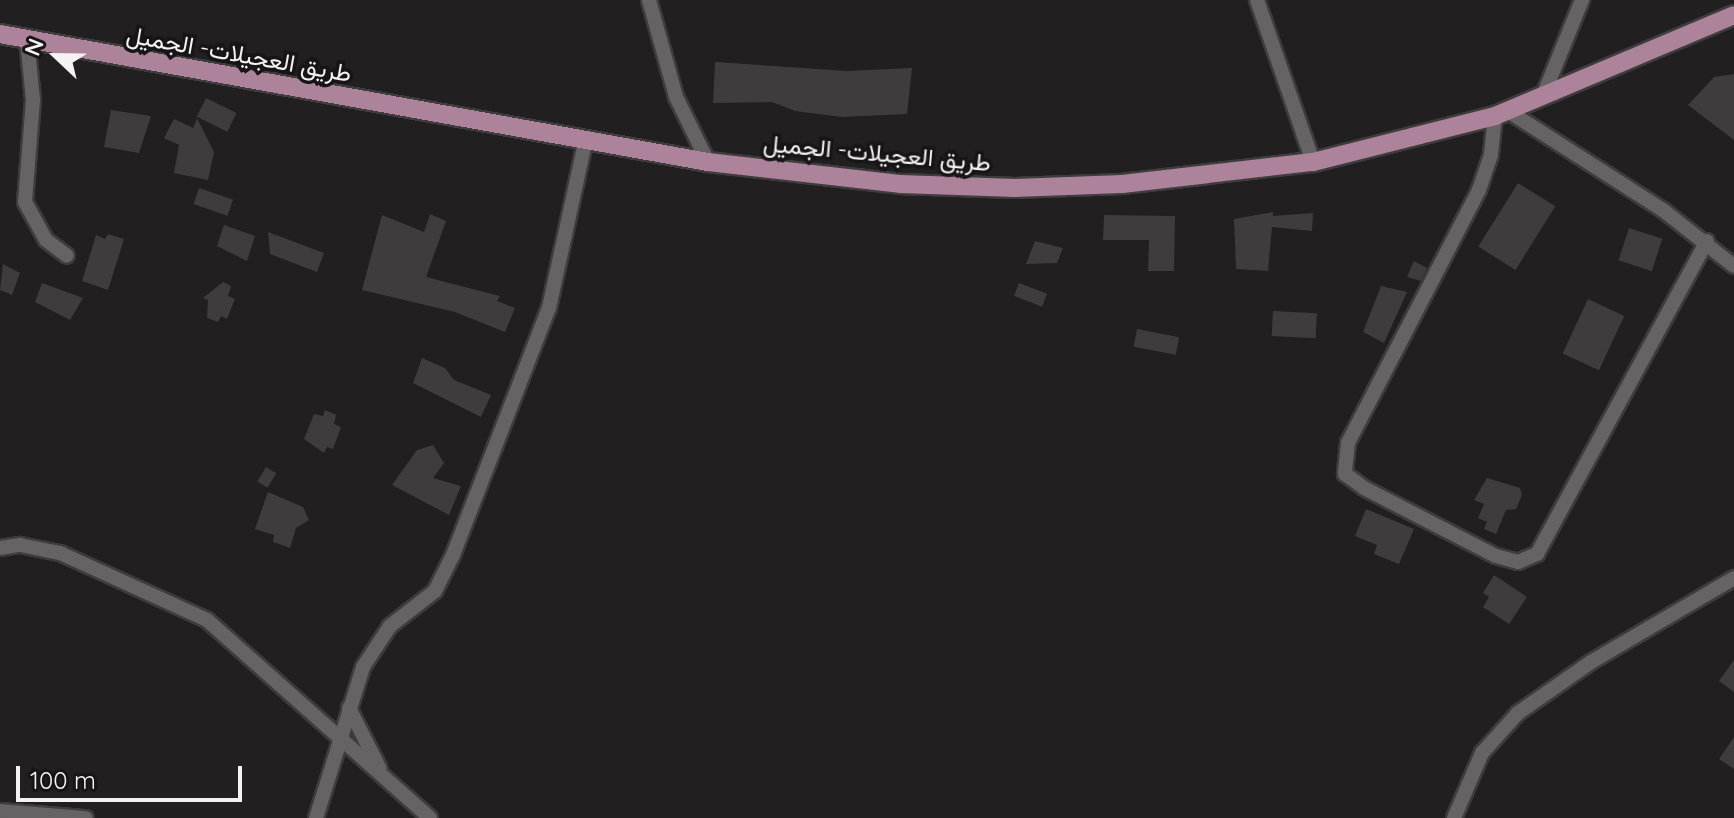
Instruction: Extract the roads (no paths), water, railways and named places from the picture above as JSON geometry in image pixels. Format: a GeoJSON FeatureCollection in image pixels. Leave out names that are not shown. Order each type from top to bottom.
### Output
{"type":"FeatureCollection","features":[{"type":"Feature","properties":{"kind":"main road","name":"طريق العجيلات- الجميل"},"geometry":{"type":"LineString","coordinates":[[1,29],[27,39],[585,143],[708,162],[900,184],[1015,188],[1122,184],[1313,162],[1501,113],[1734,15]]}},
{"type":"Feature","properties":{"kind":"street"},"geometry":{"type":"LineString","coordinates":[[649,0],[676,97],[708,162]]}},
{"type":"Feature","properties":{"kind":"street"},"geometry":{"type":"LineString","coordinates":[[1257,0],[1313,162]]}},
{"type":"Feature","properties":{"kind":"street"},"geometry":{"type":"LineString","coordinates":[[1543,96],[1582,0]]}},
{"type":"Feature","properties":{"kind":"street"},"geometry":{"type":"LineString","coordinates":[[27,39],[33,100],[25,202],[46,240],[67,256]]}},
{"type":"Feature","properties":{"kind":"street"},"geometry":{"type":"LineString","coordinates":[[1707,241],[1537,554],[1518,562],[1496,556],[1364,488],[1345,474],[1348,443],[1479,190],[1501,113],[1707,241],[1734,266]]}},
{"type":"Feature","properties":{"kind":"street"},"geometry":{"type":"LineString","coordinates":[[316,818],[349,708],[381,636],[435,591],[453,555],[549,308],[585,143]]}},
{"type":"Feature","properties":{"kind":"street"},"geometry":{"type":"LineString","coordinates":[[0,548],[20,545],[60,553],[193,612],[380,770],[430,818]]}},
{"type":"Feature","properties":{"kind":"street"},"geometry":{"type":"LineString","coordinates":[[1454,818],[1482,753],[1518,713],[1580,668],[1734,578]]}},
{"type":"Feature","properties":{"kind":"street"},"geometry":{"type":"LineString","coordinates":[[349,708],[380,770]]}},
{"type":"Feature","properties":{"kind":"street"},"geometry":{"type":"LineString","coordinates":[[0,811],[86,818]]}}]}
